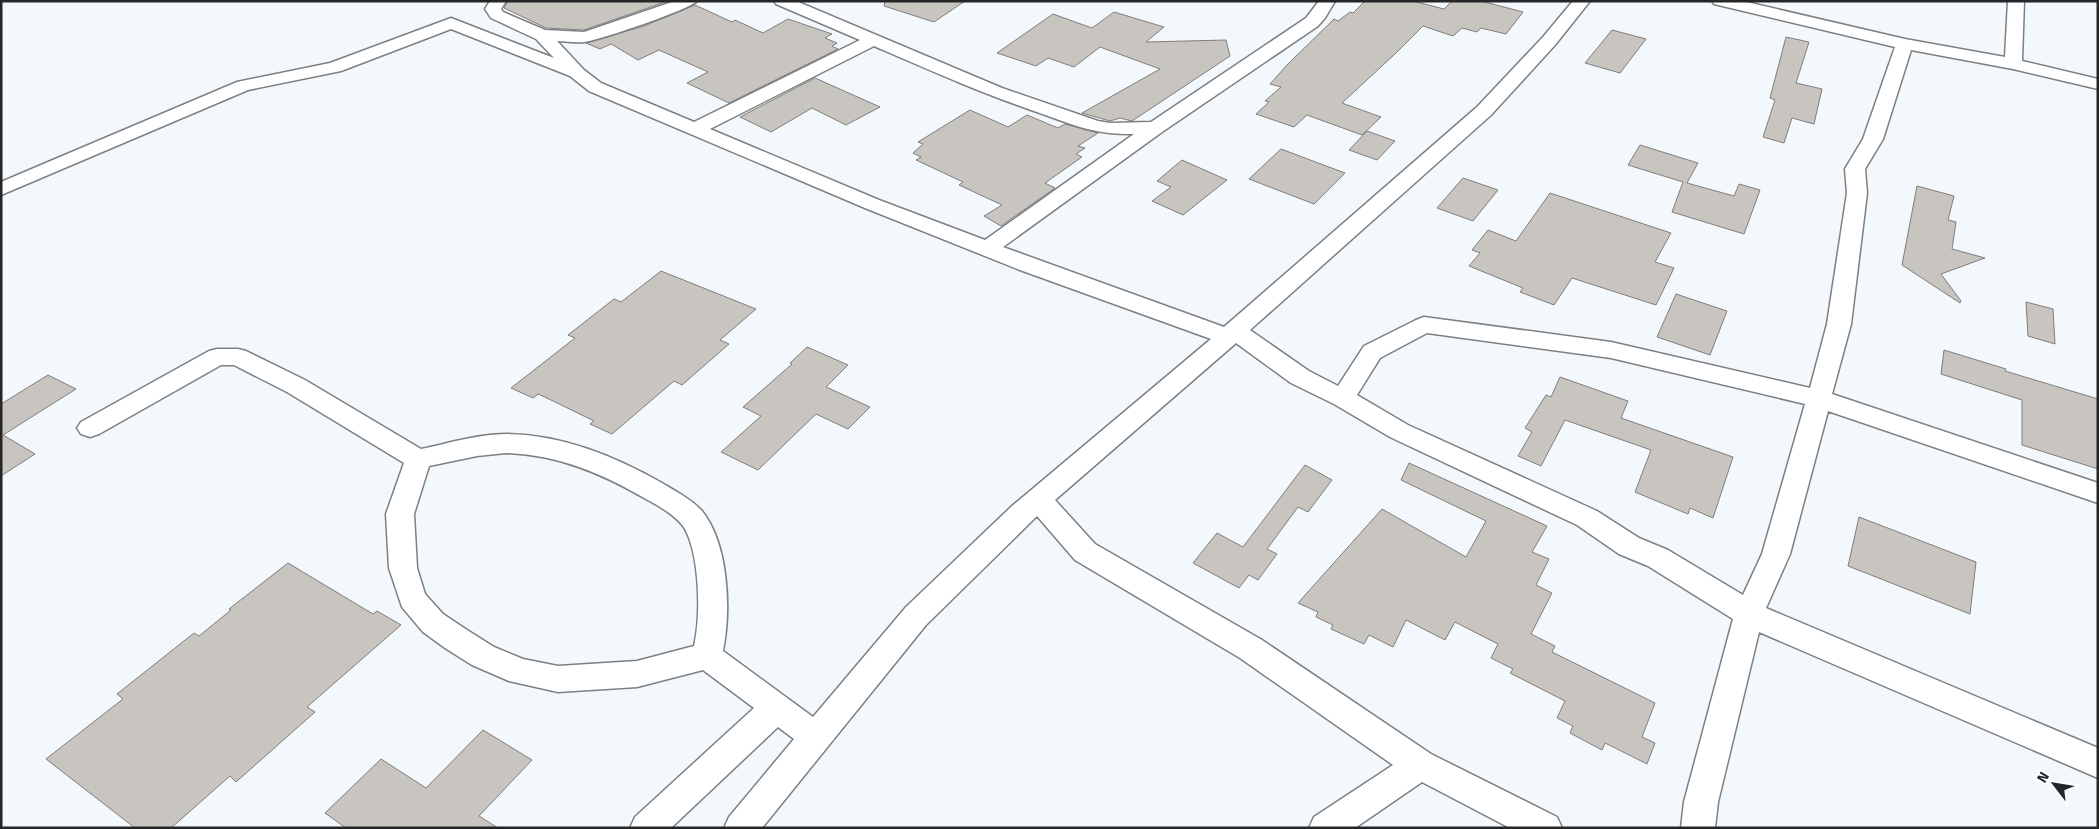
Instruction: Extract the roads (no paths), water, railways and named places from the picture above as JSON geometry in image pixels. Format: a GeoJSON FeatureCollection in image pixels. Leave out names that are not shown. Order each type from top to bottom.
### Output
{"type":"FeatureCollection","features":[{"type":"Feature","properties":{"kind":"street"},"geometry":{"type":"LineString","coordinates":[[498,1],[493,9],[497,15],[542,35],[585,37],[668,10],[689,1]]}},
{"type":"Feature","properties":{"kind":"street"},"geometry":{"type":"LineString","coordinates":[[782,1],[871,41],[996,92],[1094,126],[1110,129],[1154,128]]}},
{"type":"Feature","properties":{"kind":"street"},"geometry":{"type":"LineString","coordinates":[[988,248],[1154,128],[1312,22],[1319,15],[1327,1]]}},
{"type":"Feature","properties":{"kind":"street"},"geometry":{"type":"LineString","coordinates":[[741,828],[916,616],[1038,499],[1484,111],[1549,41],[1582,1]]}},
{"type":"Feature","properties":{"kind":"street"},"geometry":{"type":"LineString","coordinates":[[1720,1],[1905,44],[2013,64],[2098,84]]}},
{"type":"Feature","properties":{"kind":"street"},"geometry":{"type":"LineString","coordinates":[[2013,64],[2016,1]]}},
{"type":"Feature","properties":{"kind":"street"},"geometry":{"type":"LineString","coordinates":[[1,189],[243,86],[335,67],[451,23],[578,74]]}},
{"type":"Feature","properties":{"kind":"street"},"geometry":{"type":"LineString","coordinates":[[542,35],[578,74],[595,87],[872,204],[1028,265],[1231,333],[1300,377],[1343,398],[1399,431],[1587,518],[1629,546],[1658,558],[1749,614],[2098,763]]}},
{"type":"Feature","properties":{"kind":"street"},"geometry":{"type":"LineString","coordinates":[[695,130],[871,41]]}},
{"type":"Feature","properties":{"kind":"street"},"geometry":{"type":"LineString","coordinates":[[1698,828],[1701,802],[1749,614],[1776,554],[1839,324],[1857,193],[1855,169],[1873,139],[1905,44]]}},
{"type":"Feature","properties":{"kind":"street"},"geometry":{"type":"LineString","coordinates":[[1343,398],[1372,352],[1424,325],[1612,350],[1819,398],[2098,493]]}},
{"type":"Feature","properties":{"kind":"street"},"geometry":{"type":"LineString","coordinates":[[90,428],[218,357],[238,357],[296,386],[418,459],[486,445],[526,444],[565,452],[625,473],[670,501],[693,520],[704,545],[711,579],[713,623],[707,656]]}},
{"type":"Feature","properties":{"kind":"street"},"geometry":{"type":"LineString","coordinates":[[418,459],[400,514],[403,568],[412,599],[433,622],[456,639],[483,656],[520,672],[558,679],[637,674],[707,656]]}},
{"type":"Feature","properties":{"kind":"street"},"geometry":{"type":"LineString","coordinates":[[1038,499],[1085,552],[1251,649],[1420,765],[1545,828]]}},
{"type":"Feature","properties":{"kind":"street"},"geometry":{"type":"LineString","coordinates":[[707,656],[815,736]]}},
{"type":"Feature","properties":{"kind":"street"},"geometry":{"type":"LineString","coordinates":[[647,828],[776,708]]}},
{"type":"Feature","properties":{"kind":"street"},"geometry":{"type":"LineString","coordinates":[[1326,828],[1420,765]]}}]}
